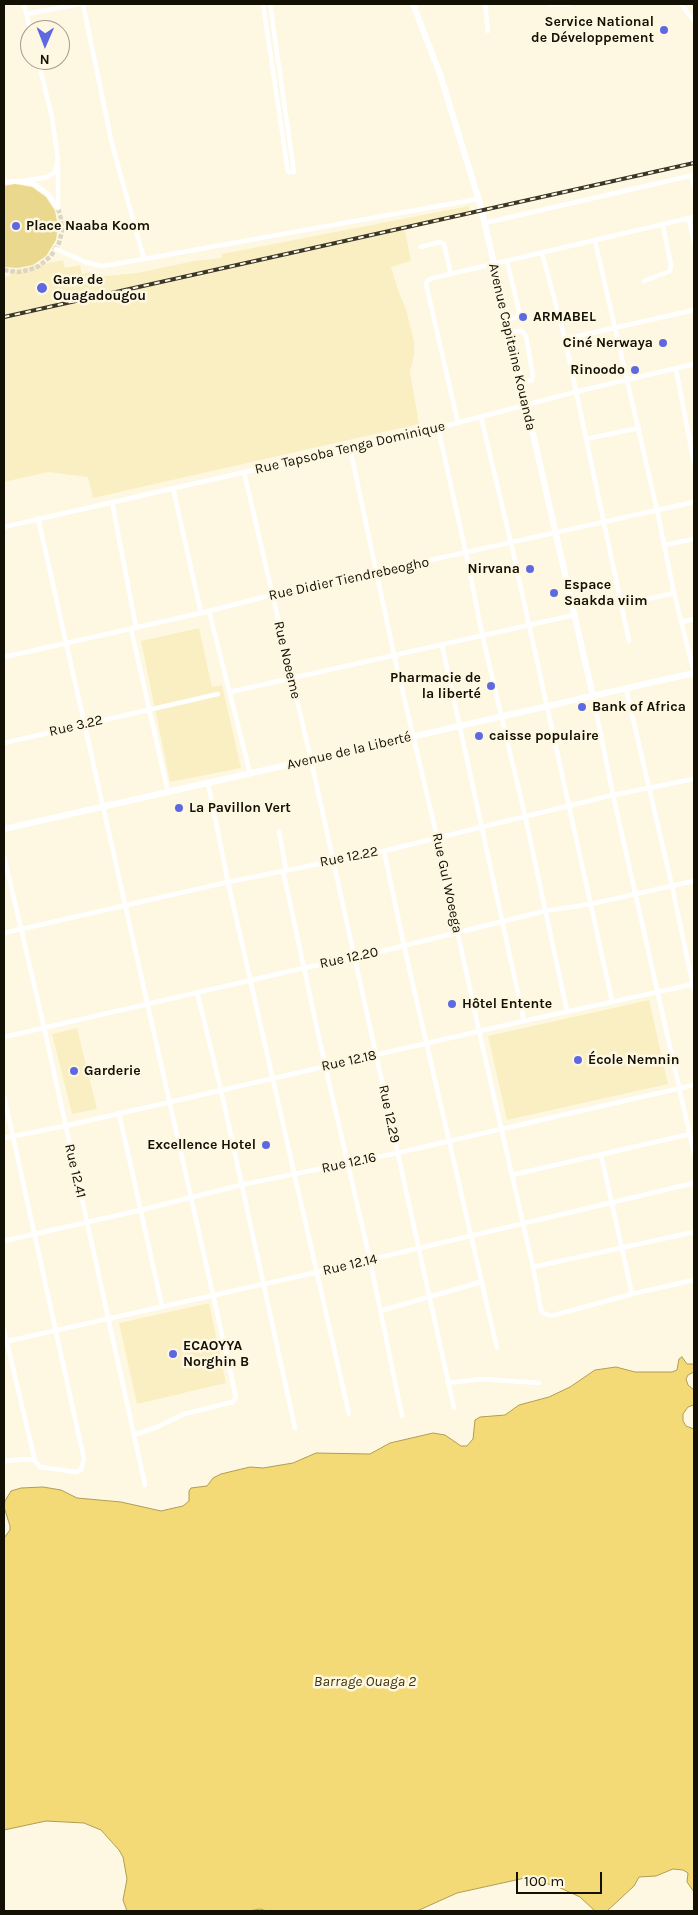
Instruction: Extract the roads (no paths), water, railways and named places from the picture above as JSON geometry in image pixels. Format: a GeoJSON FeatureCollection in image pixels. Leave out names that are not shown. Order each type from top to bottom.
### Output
{"type":"FeatureCollection","features":[{"type":"Feature","properties":{"kind":"street"},"geometry":{"type":"LineString","coordinates":[[24,4],[28,20]]}},
{"type":"Feature","properties":{"kind":"street"},"geometry":{"type":"LineString","coordinates":[[26,14],[82,4],[112,144],[144,258]]}},
{"type":"Feature","properties":{"kind":"street"},"geometry":{"type":"LineString","coordinates":[[263,4],[288,172],[294,172],[270,4]]}},
{"type":"Feature","properties":{"kind":"street","name":"Avenue Capitaine Kouanda"},"geometry":{"type":"LineString","coordinates":[[413,4],[440,74],[478,199],[593,696]]}},
{"type":"Feature","properties":{"kind":"street"},"geometry":{"type":"LineString","coordinates":[[485,4],[488,31]]}},
{"type":"Feature","properties":{"kind":"street"},"geometry":{"type":"LineString","coordinates":[[550,4],[569,4]]}},
{"type":"Feature","properties":{"kind":"street"},"geometry":{"type":"LineString","coordinates":[[681,4],[694,21]]}},
{"type":"Feature","properties":{"kind":"street"},"geometry":{"type":"LineString","coordinates":[[23,181],[34,184],[44,190],[58,208],[57,145],[40,70]]}},
{"type":"Feature","properties":{"kind":"street"},"geometry":{"type":"LineString","coordinates":[[4,182],[48,177],[55,172],[58,160]]}},
{"type":"Feature","properties":{"kind":"street"},"geometry":{"type":"LineString","coordinates":[[484,223],[693,175],[694,186]]}},
{"type":"Feature","properties":{"kind":"street"},"geometry":{"type":"LineString","coordinates":[[56,249],[78,259],[101,266],[478,199]]}},
{"type":"Feature","properties":{"kind":"street"},"geometry":{"type":"LineString","coordinates":[[458,423],[426,284],[433,278],[692,218],[694,242]]}},
{"type":"Feature","properties":{"kind":"street"},"geometry":{"type":"LineString","coordinates":[[644,281],[670,271],[671,265],[662,226]]}},
{"type":"Feature","properties":{"kind":"street"},"geometry":{"type":"LineString","coordinates":[[596,241],[665,545],[674,593],[694,672]]}},
{"type":"Feature","properties":{"kind":"street"},"geometry":{"type":"LineString","coordinates":[[421,247],[440,242],[444,244],[451,274]]}},
{"type":"Feature","properties":{"kind":"street"},"geometry":{"type":"LineString","coordinates":[[542,253],[565,339],[629,641]]}},
{"type":"Feature","properties":{"kind":"street"},"geometry":{"type":"LineString","coordinates":[[506,319],[515,318],[519,311],[508,261]]}},
{"type":"Feature","properties":{"kind":"street"},"geometry":{"type":"LineString","coordinates":[[565,339],[694,310]]}},
{"type":"Feature","properties":{"kind":"street"},"geometry":{"type":"LineString","coordinates":[[509,331],[522,331],[526,336],[533,376],[532,380],[521,383]]}},
{"type":"Feature","properties":{"kind":"street","name":"Rue Tapsoba Tenga Dominique"},"geometry":{"type":"LineString","coordinates":[[4,527],[438,428],[627,379],[694,364]]}},
{"type":"Feature","properties":{"kind":"street"},"geometry":{"type":"LineString","coordinates":[[676,369],[694,463]]}},
{"type":"Feature","properties":{"kind":"street"},"geometry":{"type":"LineString","coordinates":[[481,417],[511,543],[612,1001]]}},
{"type":"Feature","properties":{"kind":"street"},"geometry":{"type":"LineString","coordinates":[[438,428],[482,634],[525,816],[567,1011]]}},
{"type":"Feature","properties":{"kind":"street"},"geometry":{"type":"LineString","coordinates":[[586,439],[639,428]]}},
{"type":"Feature","properties":{"kind":"street","name":"Rue Gul Woeega"},"geometry":{"type":"LineString","coordinates":[[350,448],[394,655],[437,838],[541,1310],[551,1316],[632,1294]]}},
{"type":"Feature","properties":{"kind":"street","name":"Rue Noeeme"},"geometry":{"type":"LineString","coordinates":[[244,472],[310,760]]}},
{"type":"Feature","properties":{"kind":"street"},"geometry":{"type":"LineString","coordinates":[[173,488],[201,613]]}},
{"type":"Feature","properties":{"kind":"street"},"geometry":{"type":"LineString","coordinates":[[112,502],[149,710],[168,792]]}},
{"type":"Feature","properties":{"kind":"street","name":"Rue Didier Tiendrebeogho"},"geometry":{"type":"LineString","coordinates":[[4,657],[201,613],[272,595],[694,502]]}},
{"type":"Feature","properties":{"kind":"street"},"geometry":{"type":"LineString","coordinates":[[38,518],[126,906],[146,1004],[192,1197],[236,1400],[184,1414],[157,1427],[134,1435]]}},
{"type":"Feature","properties":{"kind":"street"},"geometry":{"type":"LineString","coordinates":[[665,545],[694,539]]}},
{"type":"Feature","properties":{"kind":"street"},"geometry":{"type":"LineString","coordinates":[[622,605],[674,593]]}},
{"type":"Feature","properties":{"kind":"street"},"geometry":{"type":"LineString","coordinates":[[209,611],[250,774]]}},
{"type":"Feature","properties":{"kind":"street"},"geometry":{"type":"LineString","coordinates":[[230,692],[482,634],[574,615]]}},
{"type":"Feature","properties":{"kind":"street"},"geometry":{"type":"LineString","coordinates":[[682,622],[694,619]]}},
{"type":"Feature","properties":{"kind":"street"},"geometry":{"type":"LineString","coordinates":[[442,644],[524,1020]]}},
{"type":"Feature","properties":{"kind":"street","name":"Avenue de la Liberté"},"geometry":{"type":"LineString","coordinates":[[4,829],[104,808],[694,672]]}},
{"type":"Feature","properties":{"kind":"street"},"geometry":{"type":"LineString","coordinates":[[626,689],[694,986]]}},
{"type":"Feature","properties":{"kind":"street","name":"Rue 3.22"},"geometry":{"type":"LineString","coordinates":[[4,743],[218,694]]}},
{"type":"Feature","properties":{"kind":"street"},"geometry":{"type":"LineString","coordinates":[[593,696],[694,1153]]}},
{"type":"Feature","properties":{"kind":"street","name":"Rue 12.29"},"geometry":{"type":"LineString","coordinates":[[310,760],[454,1408]]}},
{"type":"Feature","properties":{"kind":"street","name":"Rue 12.22"},"geometry":{"type":"LineString","coordinates":[[4,933],[228,882],[384,851],[614,795],[694,780]]}},
{"type":"Feature","properties":{"kind":"street"},"geometry":{"type":"LineString","coordinates":[[208,784],[228,882],[349,1414]]}},
{"type":"Feature","properties":{"kind":"street"},"geometry":{"type":"LineString","coordinates":[[279,831],[284,871],[304,968],[370,1260],[402,1416]]}},
{"type":"Feature","properties":{"kind":"street"},"geometry":{"type":"LineString","coordinates":[[384,851],[404,946],[428,1043],[497,1348]]}},
{"type":"Feature","properties":{"kind":"street","name":"Rue 12.41"},"geometry":{"type":"LineString","coordinates":[[4,856],[145,1485]]}},
{"type":"Feature","properties":{"kind":"street","name":"Rue 12.20"},"geometry":{"type":"LineString","coordinates":[[4,1037],[458,934],[545,911],[591,904],[694,881]]}},
{"type":"Feature","properties":{"kind":"street","name":"Rue 12.18"},"geometry":{"type":"LineString","coordinates":[[4,1138],[65,1126],[524,1020],[694,986]]}},
{"type":"Feature","properties":{"kind":"street"},"geometry":{"type":"LineString","coordinates":[[197,992],[221,1090],[295,1428]]}},
{"type":"Feature","properties":{"kind":"street","name":"Rue 12.16"},"geometry":{"type":"LineString","coordinates":[[4,1241],[241,1185],[397,1153],[694,1085]]}},
{"type":"Feature","properties":{"kind":"street"},"geometry":{"type":"LineString","coordinates":[[4,1096],[83,1451],[84,1464],[81,1470],[69,1472],[40,1467],[35,1461],[5,1342],[4,1330]]}},
{"type":"Feature","properties":{"kind":"street"},"geometry":{"type":"LineString","coordinates":[[119,1113],[162,1306]]}},
{"type":"Feature","properties":{"kind":"street"},"geometry":{"type":"LineString","coordinates":[[512,1175],[690,1134]]}},
{"type":"Feature","properties":{"kind":"street"},"geometry":{"type":"LineString","coordinates":[[600,1155],[632,1294],[694,1280]]}},
{"type":"Feature","properties":{"kind":"street","name":"Rue 12.14"},"geometry":{"type":"LineString","coordinates":[[5,1342],[471,1237],[694,1183]]}},
{"type":"Feature","properties":{"kind":"street"},"geometry":{"type":"LineString","coordinates":[[533,1267],[694,1232]]}},
{"type":"Feature","properties":{"kind":"street"},"geometry":{"type":"LineString","coordinates":[[380,1311],[481,1282]]}},
{"type":"Feature","properties":{"kind":"street"},"geometry":{"type":"LineString","coordinates":[[447,1383],[482,1379],[539,1383]]}},
{"type":"Feature","properties":{"kind":"street"},"geometry":{"type":"LineString","coordinates":[[4,1461],[29,1459],[35,1461]]}},
{"type":"Feature","properties":{"kind":"water","name":"Barrage Ouaga 2"},"geometry":{"type":"Polygon","coordinates":[[[682,1357],[687,1364],[694,1364],[694,1372],[688,1375],[686,1379],[688,1385],[694,1390],[694,1405],[688,1407],[683,1414],[683,1421],[686,1426],[694,1429],[694,1892],[687,1882],[688,1873],[683,1870],[673,1869],[656,1876],[639,1877],[634,1886],[607,1911],[595,1911],[580,1897],[556,1886],[525,1878],[457,1893],[417,1911],[267,1911],[260,1909],[249,1911],[127,1911],[123,1900],[127,1879],[123,1857],[101,1830],[84,1823],[46,1821],[4,1830],[4,1538],[10,1530],[10,1526],[4,1507],[11,1491],[21,1488],[43,1487],[61,1490],[77,1498],[121,1502],[161,1511],[183,1506],[189,1501],[189,1491],[191,1488],[207,1486],[213,1478],[221,1474],[250,1467],[263,1468],[293,1463],[316,1453],[370,1454],[390,1443],[433,1433],[445,1435],[461,1446],[467,1446],[473,1439],[475,1420],[480,1417],[505,1415],[519,1405],[549,1397],[570,1387],[595,1370],[616,1367],[635,1372],[672,1372],[677,1370],[679,1359],[682,1357]]]}},
{"type":"Feature","properties":{"kind":"tunnel"},"geometry":{"type":"LineString","coordinates":[[4,270],[18,272],[29,270],[39,266],[51,256],[59,243],[62,231],[58,208]]}},
{"type":"Feature","properties":{"kind":"railway"},"geometry":{"type":"LineString","coordinates":[[4,317],[694,163]]}},
{"type":"Feature","properties":{"kind":"place","name":"Service National de Développement"},"geometry":{"type":"Point","coordinates":[664,30]}},
{"type":"Feature","properties":{"kind":"place","name":"Place Naaba Koom"},"geometry":{"type":"Point","coordinates":[16,226]}},
{"type":"Feature","properties":{"kind":"place","name":"Gare de Ouagadougou"},"geometry":{"type":"Point","coordinates":[42,288]}},
{"type":"Feature","properties":{"kind":"place","name":"ARMABEL"},"geometry":{"type":"Point","coordinates":[523,317]}},
{"type":"Feature","properties":{"kind":"place","name":"Ciné Nerwaya"},"geometry":{"type":"Point","coordinates":[663,343]}},
{"type":"Feature","properties":{"kind":"place","name":"Rinoodo"},"geometry":{"type":"Point","coordinates":[635,370]}},
{"type":"Feature","properties":{"kind":"place","name":"Nirvana"},"geometry":{"type":"Point","coordinates":[530,569]}},
{"type":"Feature","properties":{"kind":"place","name":"Espace Saakda viim"},"geometry":{"type":"Point","coordinates":[554,593]}},
{"type":"Feature","properties":{"kind":"place","name":"Pharmacie de la liberté"},"geometry":{"type":"Point","coordinates":[491,686]}},
{"type":"Feature","properties":{"kind":"place","name":"Bank of Africa"},"geometry":{"type":"Point","coordinates":[582,707]}},
{"type":"Feature","properties":{"kind":"place","name":"caisse populaire"},"geometry":{"type":"Point","coordinates":[479,736]}},
{"type":"Feature","properties":{"kind":"place","name":"La Pavillon Vert"},"geometry":{"type":"Point","coordinates":[179,808]}},
{"type":"Feature","properties":{"kind":"place","name":"Hôtel Entente"},"geometry":{"type":"Point","coordinates":[452,1004]}},
{"type":"Feature","properties":{"kind":"place","name":"École Nemnin"},"geometry":{"type":"Point","coordinates":[578,1060]}},
{"type":"Feature","properties":{"kind":"place","name":"Garderie"},"geometry":{"type":"Point","coordinates":[74,1071]}},
{"type":"Feature","properties":{"kind":"place","name":"Excellence Hotel"},"geometry":{"type":"Point","coordinates":[266,1145]}},
{"type":"Feature","properties":{"kind":"place","name":"ECAOYYA Norghin B"},"geometry":{"type":"Point","coordinates":[173,1354]}}]}
